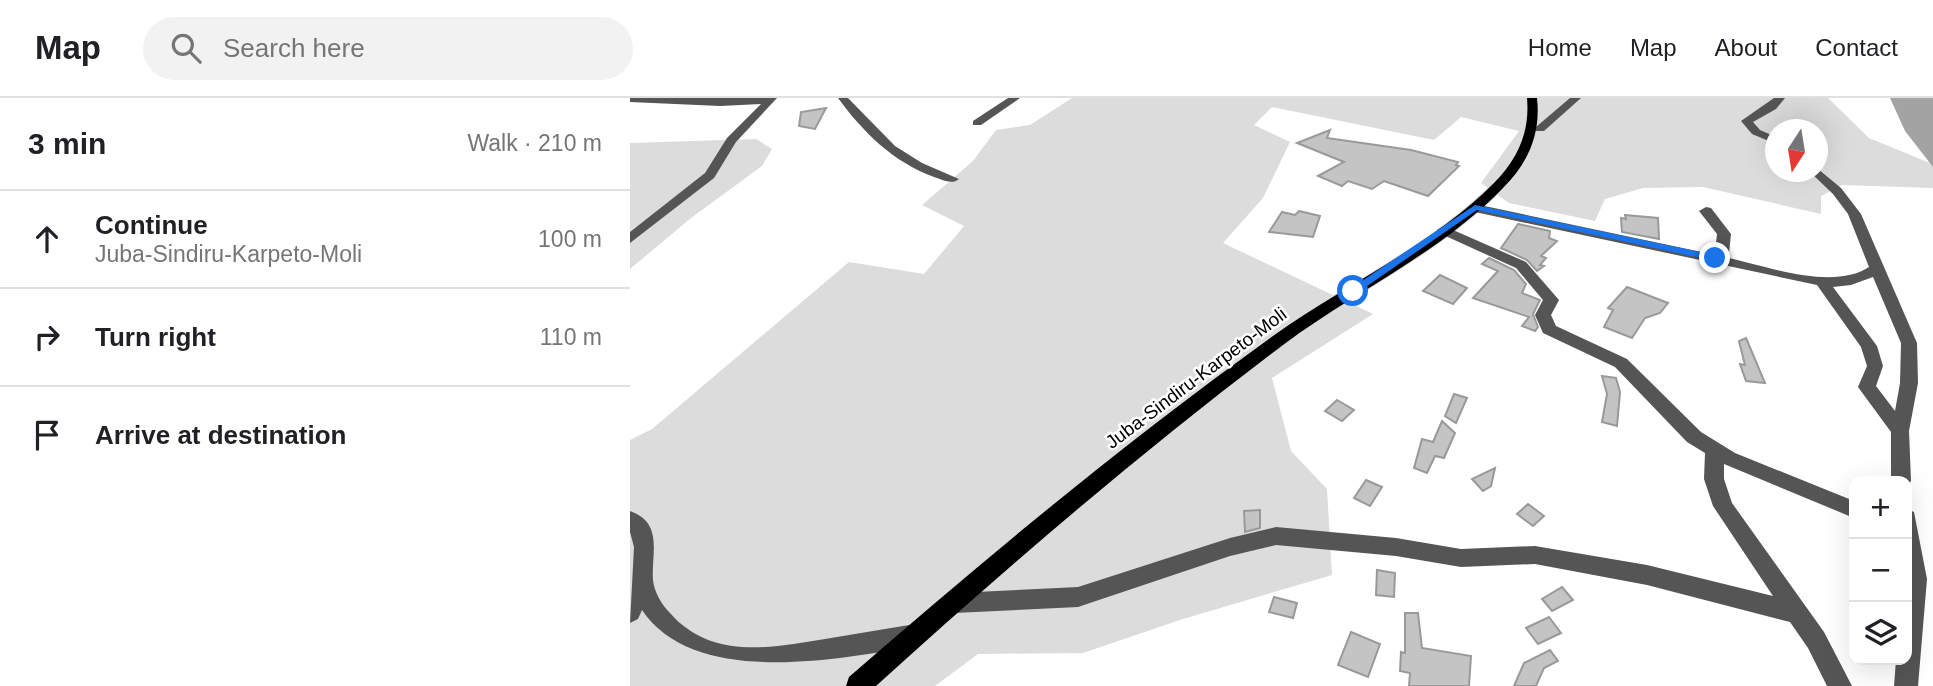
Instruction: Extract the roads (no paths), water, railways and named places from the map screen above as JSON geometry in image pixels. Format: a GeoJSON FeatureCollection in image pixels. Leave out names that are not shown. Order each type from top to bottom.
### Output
{"type":"FeatureCollection","features":[{"type":"Feature","properties":{"kind":"main road","name":"Juba-Sindiru-Karpeto-Moli"},"geometry":{"type":"LineString","coordinates":[[858,686],[1073,499],[1167,425],[1283,338],[1475,208],[1511,172],[1530,139],[1534,125],[1531,98]]}},
{"type":"Feature","properties":{"kind":"street"},"geometry":{"type":"LineString","coordinates":[[843,98],[888,149],[922,168],[953,179]]}},
{"type":"Feature","properties":{"kind":"street"},"geometry":{"type":"LineString","coordinates":[[977,123],[1015,98]]}},
{"type":"Feature","properties":{"kind":"street"},"geometry":{"type":"LineString","coordinates":[[1540,129],[1576,98]]}},
{"type":"Feature","properties":{"kind":"street"},"geometry":{"type":"LineString","coordinates":[[1765,136],[1756,132],[1746,121],[1772,107],[1780,98]]}},
{"type":"Feature","properties":{"kind":"street"},"geometry":{"type":"LineString","coordinates":[[630,99],[720,103],[771,99]]}},
{"type":"Feature","properties":{"kind":"street"},"geometry":{"type":"LineString","coordinates":[[630,239],[710,175],[731,140],[771,99]]}},
{"type":"Feature","properties":{"kind":"street"},"geometry":{"type":"LineString","coordinates":[[1826,182],[1847,203],[1909,343],[1909,383],[1900,431],[1900,476]]}},
{"type":"Feature","properties":{"kind":"street"},"geometry":{"type":"LineString","coordinates":[[1475,208],[1822,282],[1846,283],[1862,280],[1877,268]]}},
{"type":"Feature","properties":{"kind":"street"},"geometry":{"type":"LineString","coordinates":[[1706,211],[1724,234],[1722,253],[1715,258]]}},
{"type":"Feature","properties":{"kind":"street"},"geometry":{"type":"LineString","coordinates":[[1444,230],[1521,265],[1551,300],[1544,315],[1549,329],[1621,363],[1695,437],[1728,458],[1849,508]]}},
{"type":"Feature","properties":{"kind":"street"},"geometry":{"type":"LineString","coordinates":[[1822,282],[1869,346],[1875,366],[1867,387],[1900,431]]}},
{"type":"Feature","properties":{"kind":"street"},"geometry":{"type":"LineString","coordinates":[[1714,450],[1714,479],[1723,506],[1816,640],[1840,686]]}},
{"type":"Feature","properties":{"kind":"street"},"geometry":{"type":"LineString","coordinates":[[630,520],[643,534],[646,556],[641,582],[630,612]]}},
{"type":"Feature","properties":{"kind":"street"},"geometry":{"type":"LineString","coordinates":[[954,603],[1078,597],[1230,547],[1276,536],[1396,547],[1461,558],[1535,555],[1647,575],[1797,614]]}},
{"type":"Feature","properties":{"kind":"street"},"geometry":{"type":"LineString","coordinates":[[1906,686],[1916,579],[1908,539]]}},
{"type":"Feature","properties":{"kind":"street"},"geometry":{"type":"LineString","coordinates":[[641,582],[653,612],[668,630],[690,645],[742,661],[763,662],[915,635]]}}]}
